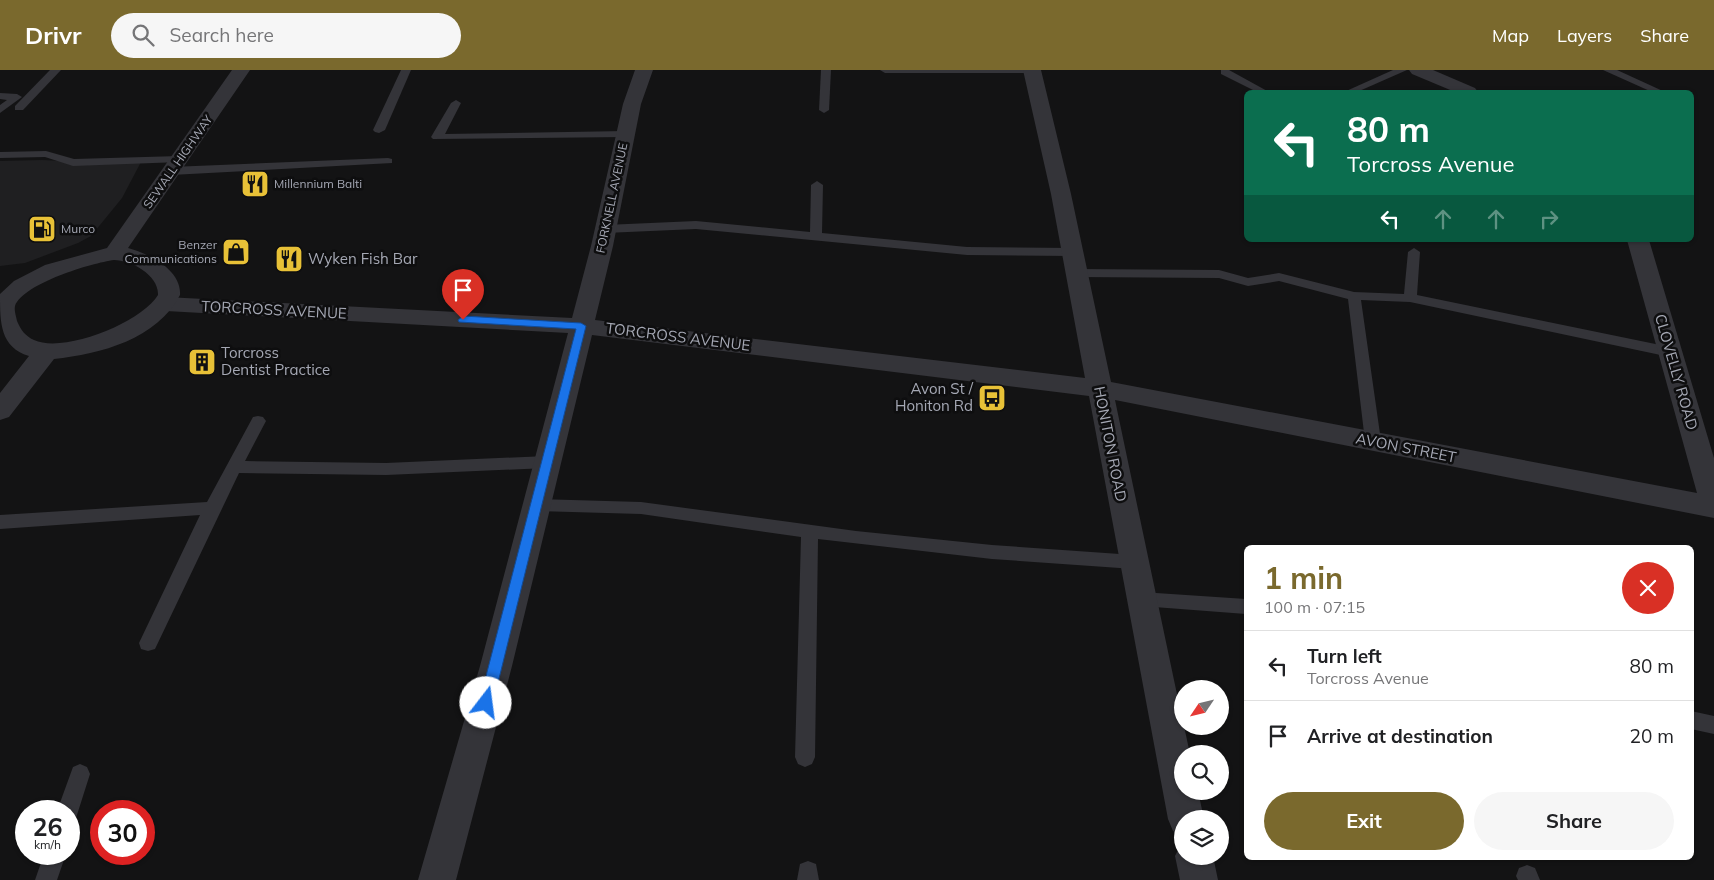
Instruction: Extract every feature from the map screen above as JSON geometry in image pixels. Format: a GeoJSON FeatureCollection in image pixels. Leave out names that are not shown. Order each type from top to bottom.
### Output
{"type":"FeatureCollection","features":[{"type":"Feature","properties":{"kind":"street","name":"SEWALL HIGHWAY"},"geometry":{"type":"LineString","coordinates":[[114,253],[241,70]]}},
{"type":"Feature","properties":{"kind":"street","name":"FORKNELL AVENUE"},"geometry":{"type":"LineString","coordinates":[[437,880],[496,666],[605,229],[626,134],[644,70]]}},
{"type":"Feature","properties":{"kind":"street","name":"HONITON ROAD"},"geometry":{"type":"LineString","coordinates":[[1032,70],[1074,262],[1184,810]]}},
{"type":"Feature","properties":{"kind":"street"},"geometry":{"type":"LineString","coordinates":[[1418,70],[1464,90]]}},
{"type":"Feature","properties":{"kind":"street","name":"CLOVELLY ROAD"},"geometry":{"type":"LineString","coordinates":[[1639,242],[1714,506]]}},
{"type":"Feature","properties":{"kind":"street"},"geometry":{"type":"LineString","coordinates":[[114,253],[134,255],[165,280],[169,294],[166,304],[145,322],[106,339],[70,350],[46,352],[23,346],[17,340],[4,317],[3,306],[7,291],[39,276],[88,258],[114,253]]}},
{"type":"Feature","properties":{"kind":"street","name":"TORCROSS AVENUE"},"geometry":{"type":"LineString","coordinates":[[166,304],[581,326],[1098,388]]}},
{"type":"Feature","properties":{"kind":"street"},"geometry":{"type":"LineString","coordinates":[[2,406],[46,352]]}},
{"type":"Feature","properties":{"kind":"street","name":"AVON STREET"},"geometry":{"type":"LineString","coordinates":[[1098,388],[1714,506]]}},
{"type":"Feature","properties":{"kind":"street"},"geometry":{"type":"LineString","coordinates":[[1196,865],[1198,880]]}},
{"type":"Feature","properties":{"kind":"lane"},"geometry":{"type":"LineString","coordinates":[[19,108],[56,70]]}},
{"type":"Feature","properties":{"kind":"lane"},"geometry":{"type":"LineString","coordinates":[[379,130],[406,70]]}},
{"type":"Feature","properties":{"kind":"lane"},"geometry":{"type":"LineString","coordinates":[[824,110],[826,70]]}},
{"type":"Feature","properties":{"kind":"lane"},"geometry":{"type":"LineString","coordinates":[[885,70],[1032,70]]}},
{"type":"Feature","properties":{"kind":"lane"},"geometry":{"type":"LineString","coordinates":[[1355,90],[1402,70]]}},
{"type":"Feature","properties":{"kind":"lane"},"geometry":{"type":"LineString","coordinates":[[1608,70],[1655,90]]}},
{"type":"Feature","properties":{"kind":"lane"},"geometry":{"type":"LineString","coordinates":[[1225,72],[1260,90]]}},
{"type":"Feature","properties":{"kind":"lane"},"geometry":{"type":"LineString","coordinates":[[0,96],[17,97],[0,110]]}},
{"type":"Feature","properties":{"kind":"lane"},"geometry":{"type":"LineString","coordinates":[[456,103],[437,137],[626,134]]}},
{"type":"Feature","properties":{"kind":"lane"},"geometry":{"type":"LineString","coordinates":[[0,155],[46,154],[73,163],[175,165],[388,161]]}},
{"type":"Feature","properties":{"kind":"lane"},"geometry":{"type":"LineString","coordinates":[[816,236],[817,186]]}},
{"type":"Feature","properties":{"kind":"lane"},"geometry":{"type":"LineString","coordinates":[[605,229],[696,225],[1074,262],[1219,274],[1248,282],[1279,277],[1354,296],[1410,298],[1670,352]]}},
{"type":"Feature","properties":{"kind":"lane"},"geometry":{"type":"LineString","coordinates":[[1410,298],[1414,252]]}},
{"type":"Feature","properties":{"kind":"lane"},"geometry":{"type":"LineString","coordinates":[[1354,296],[1373,441]]}},
{"type":"Feature","properties":{"kind":"lane"},"geometry":{"type":"LineString","coordinates":[[148,642],[212,508],[258,421]]}},
{"type":"Feature","properties":{"kind":"lane"},"geometry":{"type":"LineString","coordinates":[[233,467],[386,469],[547,462]]}},
{"type":"Feature","properties":{"kind":"lane"},"geometry":{"type":"LineString","coordinates":[[536,505],[641,508],[856,538],[992,552],[1134,562]]}},
{"type":"Feature","properties":{"kind":"lane"},"geometry":{"type":"LineString","coordinates":[[0,522],[212,508]]}},
{"type":"Feature","properties":{"kind":"lane"},"geometry":{"type":"LineString","coordinates":[[805,757],[810,531]]}},
{"type":"Feature","properties":{"kind":"lane"},"geometry":{"type":"LineString","coordinates":[[1141,599],[1244,607]]}},
{"type":"Feature","properties":{"kind":"lane"},"geometry":{"type":"LineString","coordinates":[[1694,721],[1714,726]]}},
{"type":"Feature","properties":{"kind":"lane"},"geometry":{"type":"LineString","coordinates":[[72,800],[80,774]]}},
{"type":"Feature","properties":{"kind":"lane"},"geometry":{"type":"LineString","coordinates":[[46,880],[51,865]]}},
{"type":"Feature","properties":{"kind":"shaded area"},"geometry":{"type":"Polygon","coordinates":[[[142,160],[122,198],[91,236],[78,243],[25,263],[0,266],[0,161],[85,162],[142,160]]]}},
{"type":"Feature","properties":{"kind":"place","name":"Millennium Balti"},"geometry":{"type":"Point","coordinates":[255,184]}},
{"type":"Feature","properties":{"kind":"place","name":"Murco"},"geometry":{"type":"Point","coordinates":[42,229]}},
{"type":"Feature","properties":{"kind":"place","name":"Benzer Communications"},"geometry":{"type":"Point","coordinates":[236,252]}},
{"type":"Feature","properties":{"kind":"place","name":"Wyken Fish Bar"},"geometry":{"type":"Point","coordinates":[289,259]}},
{"type":"Feature","properties":{"kind":"place","name":"Torcross Dentist Practice"},"geometry":{"type":"Point","coordinates":[202,362]}},
{"type":"Feature","properties":{"kind":"place","name":"Avon St / Honiton Rd"},"geometry":{"type":"Point","coordinates":[992,398]}},
{"type":"Feature","properties":{"kind":"route"},"geometry":{"type":"LineString","coordinates":[[463,320],[581,326],[486,703]]}}]}
